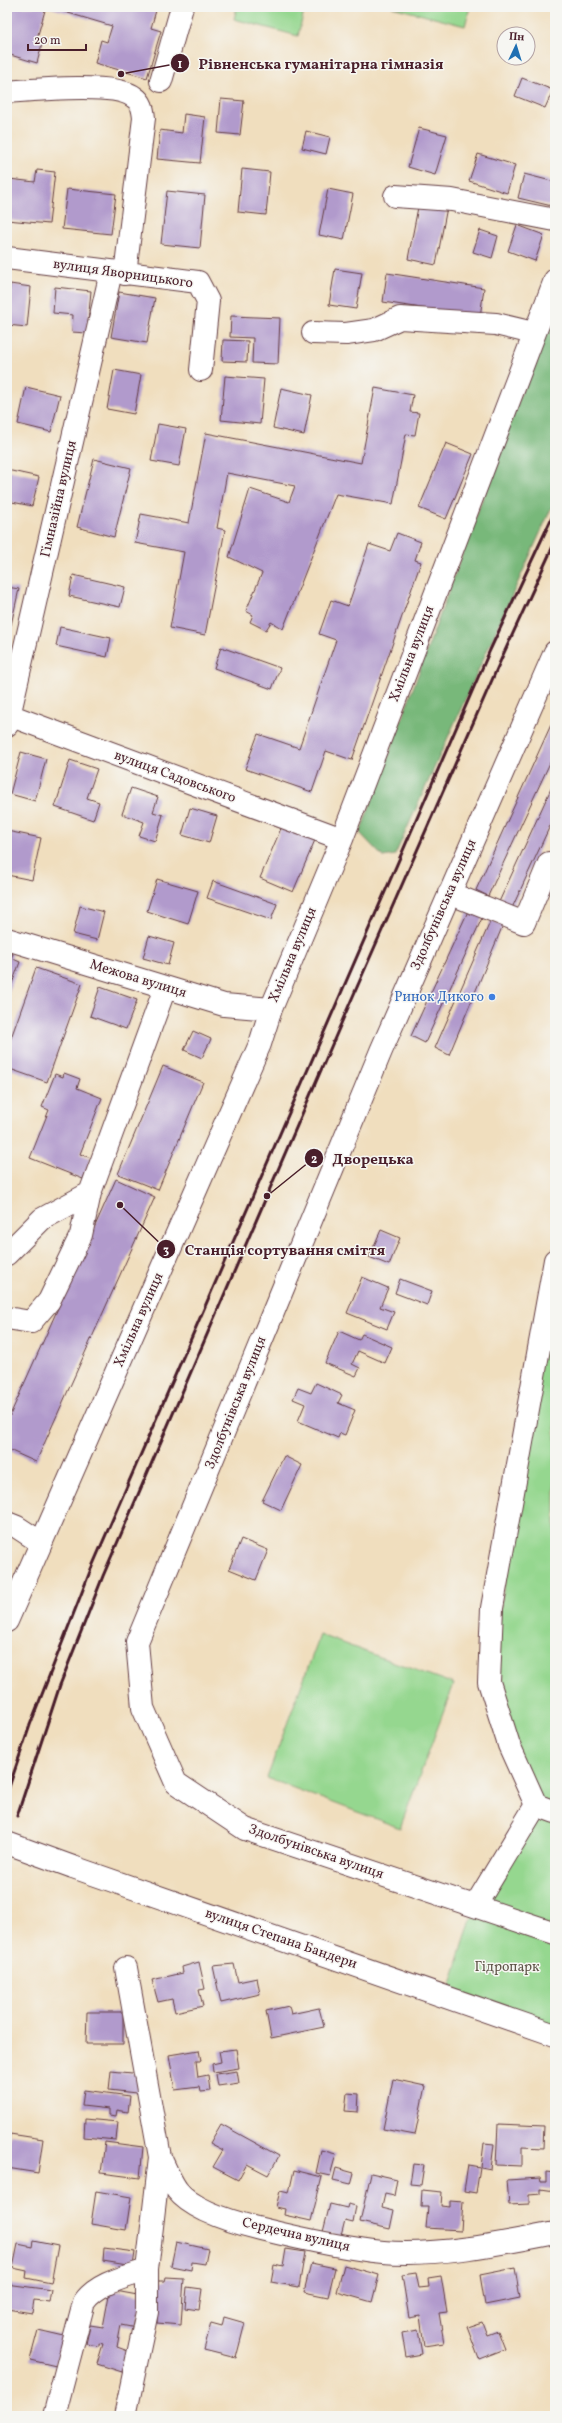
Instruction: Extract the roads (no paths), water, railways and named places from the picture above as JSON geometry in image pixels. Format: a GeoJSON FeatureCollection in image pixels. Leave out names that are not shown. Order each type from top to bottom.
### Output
{"type":"FeatureCollection","features":[{"type":"Feature","properties":{"kind":"street"},"geometry":{"type":"LineString","coordinates":[[161,81],[182,7]]}},
{"type":"Feature","properties":{"kind":"street","name":"Гімназійна вулиця"},"geometry":{"type":"LineString","coordinates":[[7,92],[86,89],[121,90],[134,96],[142,106],[144,118],[118,273],[8,720]]}},
{"type":"Feature","properties":{"kind":"street"},"geometry":{"type":"LineString","coordinates":[[395,196],[452,200],[555,220]]}},
{"type":"Feature","properties":{"kind":"street","name":"вулиця Яворницького"},"geometry":{"type":"LineString","coordinates":[[7,258],[198,282],[208,301],[201,370]]}},
{"type":"Feature","properties":{"kind":"street","name":"Хмільна вулиця"},"geometry":{"type":"LineString","coordinates":[[7,1621],[40,1542],[260,1044],[271,1009],[342,839],[533,334],[555,280]]}},
{"type":"Feature","properties":{"kind":"street"},"geometry":{"type":"LineString","coordinates":[[313,333],[346,334],[374,330],[400,318],[496,324],[533,334]]}},
{"type":"Feature","properties":{"kind":"street","name":"Здолбунівська вулиця"},"geometry":{"type":"LineString","coordinates":[[555,652],[381,1051],[137,1642],[143,1708],[176,1783],[245,1829],[555,1933]]}},
{"type":"Feature","properties":{"kind":"street","name":"вулиця Садовського"},"geometry":{"type":"LineString","coordinates":[[8,720],[342,839]]}},
{"type":"Feature","properties":{"kind":"street"},"geometry":{"type":"LineString","coordinates":[[449,893],[524,923],[549,864],[555,866]]}},
{"type":"Feature","properties":{"kind":"street","name":"Межова вулиця"},"geometry":{"type":"LineString","coordinates":[[7,939],[224,1005],[271,1009]]}},
{"type":"Feature","properties":{"kind":"street"},"geometry":{"type":"LineString","coordinates":[[7,1318],[31,1322],[49,1301],[80,1235],[90,1193],[165,988]]}},
{"type":"Feature","properties":{"kind":"street"},"geometry":{"type":"LineString","coordinates":[[7,1254],[42,1219],[90,1193]]}},
{"type":"Feature","properties":{"kind":"street"},"geometry":{"type":"LineString","coordinates":[[475,1906],[546,1808],[509,1745],[489,1682],[492,1608],[555,1260]]}},
{"type":"Feature","properties":{"kind":"street"},"geometry":{"type":"LineString","coordinates":[[7,1523],[17,1527],[40,1542]]}},
{"type":"Feature","properties":{"kind":"street","name":"вулиця Степана Бандери"},"geometry":{"type":"LineString","coordinates":[[7,1843],[555,2035]]}},
{"type":"Feature","properties":{"kind":"street","name":"Сердечна вулиця"},"geometry":{"type":"LineString","coordinates":[[125,2416],[147,2312],[147,2270],[160,2157],[126,1968]]}},
{"type":"Feature","properties":{"kind":"street","name":"Сердечна вулиця"},"geometry":{"type":"LineString","coordinates":[[160,2157],[177,2190],[196,2204],[216,2214],[245,2225],[328,2245],[385,2252],[437,2251],[555,2232]]}},
{"type":"Feature","properties":{"kind":"street"},"geometry":{"type":"LineString","coordinates":[[54,2416],[84,2302],[92,2293],[147,2270]]}},
{"type":"Feature","properties":{"kind":"railway"},"geometry":{"type":"LineString","coordinates":[[7,1793],[30,1725],[91,1569],[490,650],[555,511]]}},
{"type":"Feature","properties":{"kind":"railway"},"geometry":{"type":"LineString","coordinates":[[17,1816],[60,1685],[103,1576],[343,1019],[503,655],[555,542]]}},
{"type":"Feature","properties":{"kind":"place","name":"Рівненська гуманітарна гімназія"},"geometry":{"type":"Point","coordinates":[121,74]}},
{"type":"Feature","properties":{"kind":"place","name":"Ринок Дикого"},"geometry":{"type":"Point","coordinates":[492,997]}},
{"type":"Feature","properties":{"kind":"place","name":"Дворецька"},"geometry":{"type":"Point","coordinates":[267,1196]}},
{"type":"Feature","properties":{"kind":"place","name":"Станція сортування сміття"},"geometry":{"type":"Point","coordinates":[120,1205]}},
{"type":"Feature","properties":{"kind":"park label","name":"Гідропарк"},"geometry":{"type":"Point","coordinates":[507,1967]}}]}
